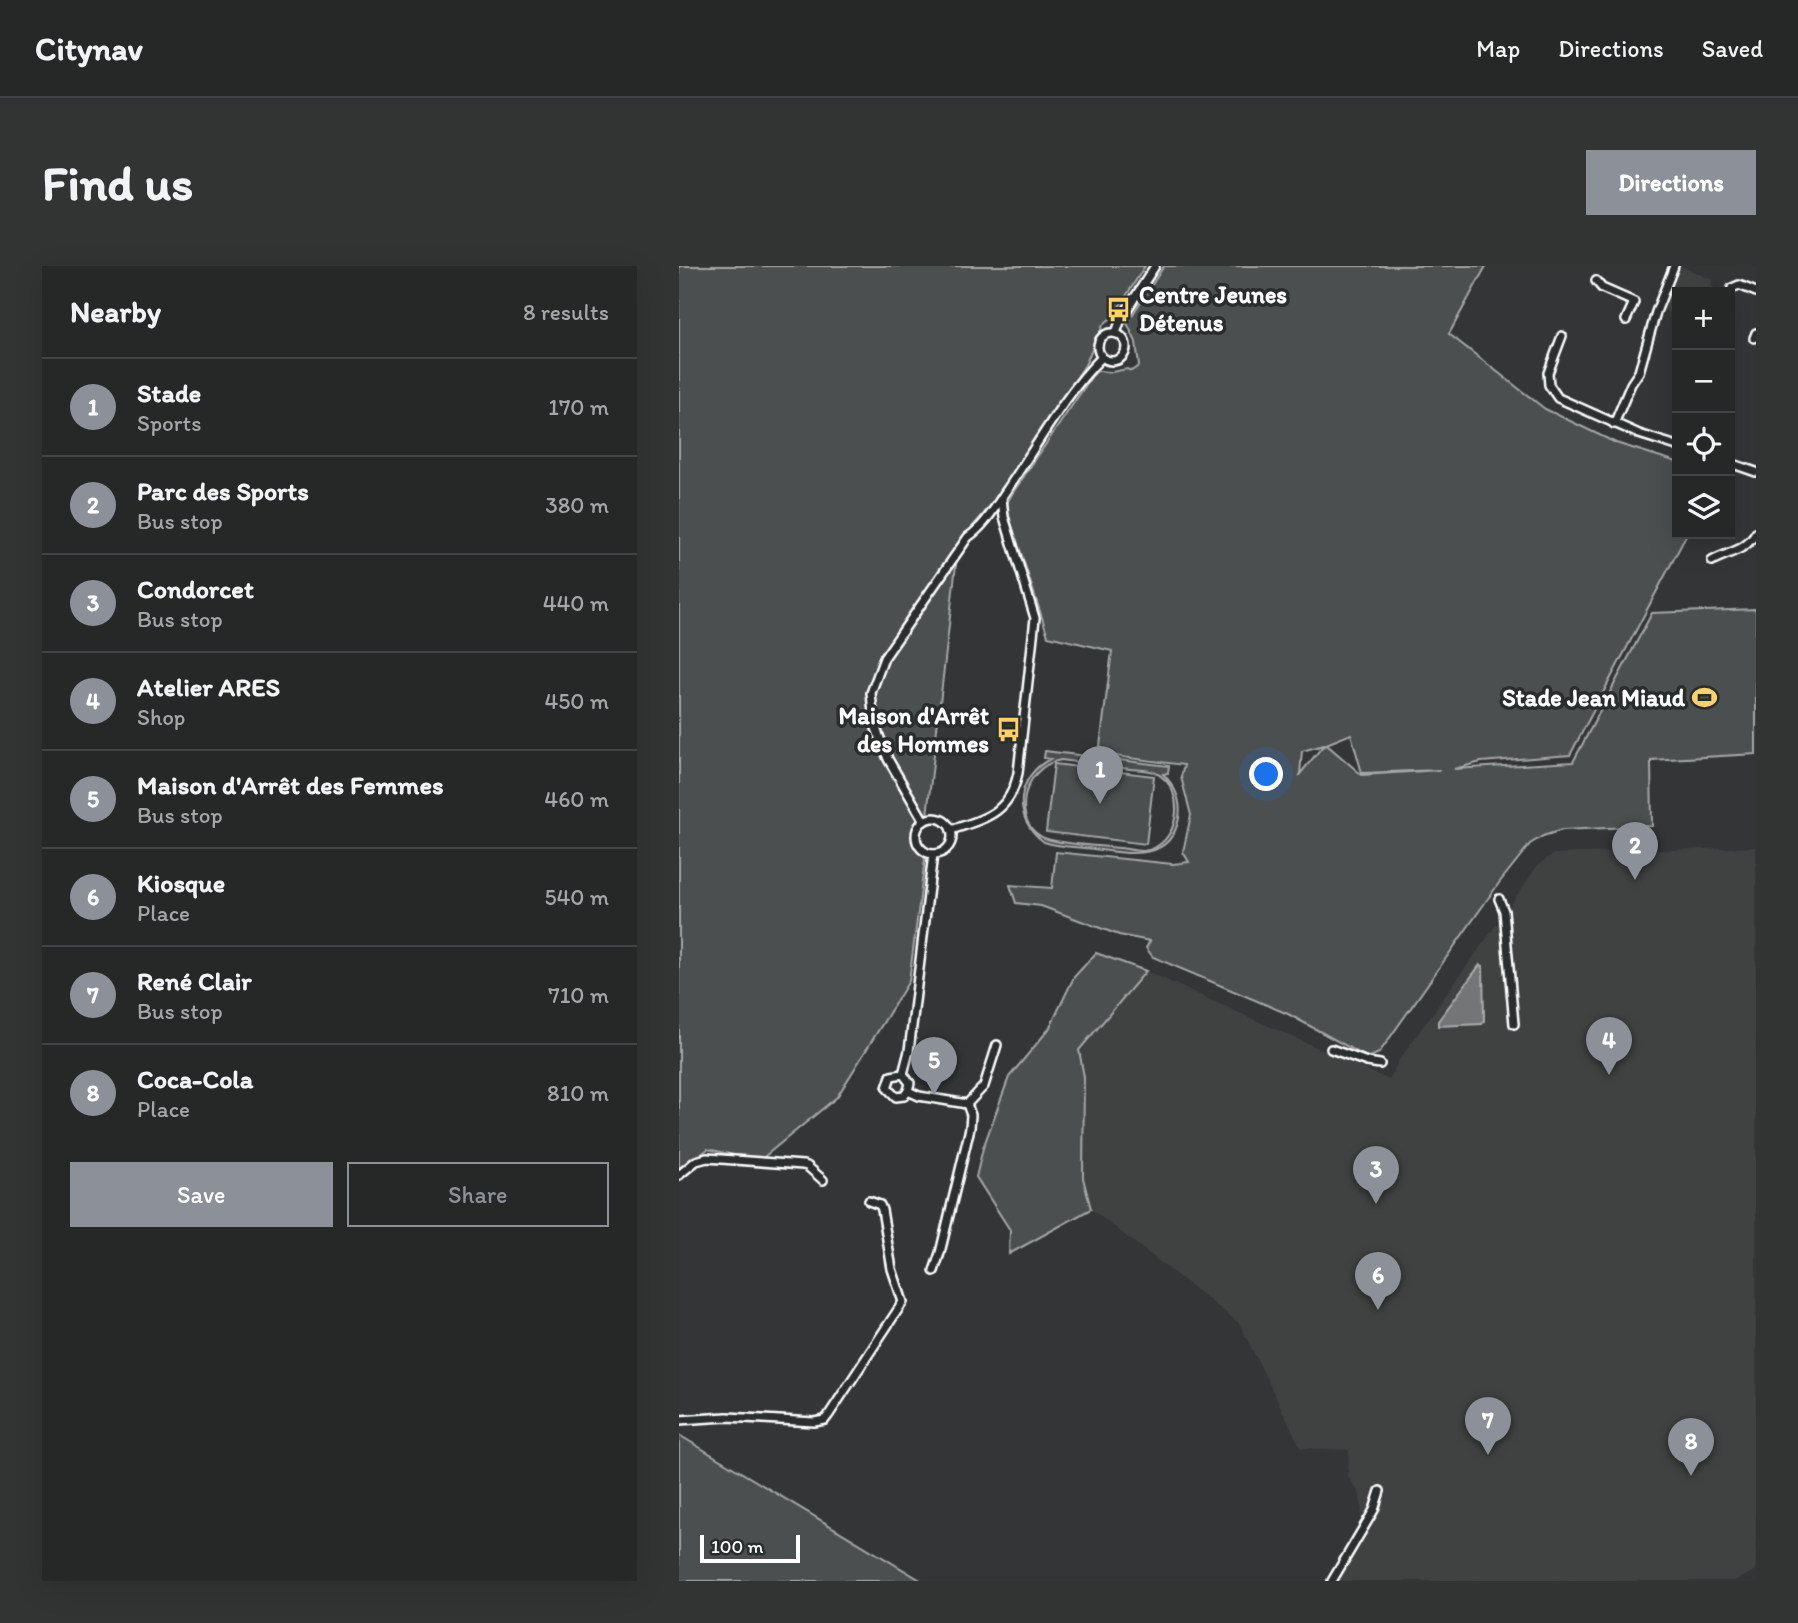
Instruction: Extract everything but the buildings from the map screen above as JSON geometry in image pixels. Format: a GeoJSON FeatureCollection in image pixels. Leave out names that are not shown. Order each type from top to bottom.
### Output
{"type":"FeatureCollection","features":[{"type":"Feature","properties":{"kind":"street"},"geometry":{"type":"LineString","coordinates":[[1116,332],[1121,319],[1155,266]]}},
{"type":"Feature","properties":{"kind":"street"},"geometry":{"type":"LineString","coordinates":[[1614,424],[1639,372],[1655,312],[1674,266]]}},
{"type":"Feature","properties":{"kind":"street"},"geometry":{"type":"LineString","coordinates":[[1596,281],[1602,288],[1634,302],[1626,320]]}},
{"type":"Feature","properties":{"kind":"street"},"geometry":{"type":"LineString","coordinates":[[1734,287],[1739,285],[1756,292]]}},
{"type":"Feature","properties":{"kind":"street"},"geometry":{"type":"LineString","coordinates":[[1102,357],[1116,361],[1124,355],[1125,341],[1116,332]]}},
{"type":"Feature","properties":{"kind":"street"},"geometry":{"type":"LineString","coordinates":[[1102,357],[1098,348],[1100,339],[1107,333],[1116,332]]}},
{"type":"Feature","properties":{"kind":"street"},"geometry":{"type":"LineString","coordinates":[[1562,336],[1548,369],[1551,390],[1563,402],[1672,444]]}},
{"type":"Feature","properties":{"kind":"street"},"geometry":{"type":"LineString","coordinates":[[924,821],[888,759],[874,723],[871,693],[884,658],[968,537],[978,530],[1002,497],[1068,397],[1102,357]]}},
{"type":"Feature","properties":{"kind":"street"},"geometry":{"type":"LineString","coordinates":[[1735,465],[1756,472]]}},
{"type":"Feature","properties":{"kind":"street"},"geometry":{"type":"LineString","coordinates":[[951,830],[982,820],[1001,808],[1013,792],[1018,773],[1035,618],[1004,517],[1002,497]]}},
{"type":"Feature","properties":{"kind":"street"},"geometry":{"type":"LineString","coordinates":[[1713,561],[1737,552],[1747,545],[1756,533]]}},
{"type":"Feature","properties":{"kind":"street"},"geometry":{"type":"LineString","coordinates":[[937,818],[946,822],[951,830],[951,842],[940,853],[933,854],[921,849],[916,837],[919,825],[937,818]]}},
{"type":"Feature","properties":{"kind":"street"},"geometry":{"type":"LineString","coordinates":[[903,1074],[909,1051],[933,854]]}},
{"type":"Feature","properties":{"kind":"street"},"geometry":{"type":"LineString","coordinates":[[1499,899],[1504,911],[1514,1024]]}},
{"type":"Feature","properties":{"kind":"street"},"geometry":{"type":"LineString","coordinates":[[967,1104],[984,1086],[997,1045]]}},
{"type":"Feature","properties":{"kind":"street"},"geometry":{"type":"LineString","coordinates":[[1331,1049],[1380,1064]]}},
{"type":"Feature","properties":{"kind":"street"},"geometry":{"type":"LineString","coordinates":[[903,1074],[910,1083],[908,1091],[904,1096],[896,1097],[887,1088],[891,1076],[903,1074]]}},
{"type":"Feature","properties":{"kind":"street"},"geometry":{"type":"LineString","coordinates":[[908,1091],[919,1096],[967,1104]]}},
{"type":"Feature","properties":{"kind":"street"},"geometry":{"type":"LineString","coordinates":[[934,1271],[970,1128],[971,1115],[967,1104]]}},
{"type":"Feature","properties":{"kind":"street"},"geometry":{"type":"LineString","coordinates":[[679,1175],[697,1161],[707,1158],[803,1164],[823,1180]]}},
{"type":"Feature","properties":{"kind":"street"},"geometry":{"type":"LineString","coordinates":[[679,1420],[727,1417],[814,1422],[825,1420],[903,1302],[892,1269],[882,1210],[880,1205],[869,1200]]}},
{"type":"Feature","properties":{"kind":"street"},"geometry":{"type":"LineString","coordinates":[[1332,1581],[1374,1510],[1380,1491]]}},
{"type":"Feature","properties":{"kind":"shaded area"},"geometry":{"type":"Polygon","coordinates":[[[679,266],[1145,266],[1114,315],[1103,325],[1085,365],[1002,492],[956,546],[927,815],[915,826],[913,842],[925,859],[909,981],[837,1097],[759,1161],[708,1149],[679,1171],[679,266]]]}},
{"type":"Feature","properties":{"kind":"shaded area"},"geometry":{"type":"Polygon","coordinates":[[[1164,266],[1486,266],[1449,334],[1545,409],[1616,443],[1672,460],[1672,539],[1684,539],[1570,755],[1481,762],[1454,769],[1573,762],[1652,613],[1756,609],[1756,754],[1651,760],[1652,826],[1562,830],[1543,836],[1530,844],[1499,883],[1379,1053],[1368,1058],[1288,1014],[1153,957],[1146,948],[1150,941],[1119,935],[1041,906],[1016,903],[1010,885],[1052,888],[1056,852],[1173,864],[1189,862],[1183,852],[1191,815],[1181,777],[1184,765],[1099,754],[1112,651],[1048,636],[1007,510],[1012,494],[1092,376],[1097,371],[1131,371],[1139,366],[1136,342],[1127,323],[1164,266]],[[1351,734],[1302,751],[1300,774],[1322,747],[1327,745],[1362,775],[1440,770],[1362,773],[1351,734]]]}},
{"type":"Feature","properties":{"kind":"shaded area"},"geometry":{"type":"Polygon","coordinates":[[[1676,267],[1683,267],[1713,280],[1710,286],[1712,287],[1672,287],[1672,314],[1659,308],[1676,267]]]}},
{"type":"Feature","properties":{"kind":"shaded area"},"geometry":{"type":"Polygon","coordinates":[[[1045,751],[1169,766],[1168,773],[1163,774],[1174,788],[1179,805],[1179,818],[1174,833],[1157,849],[1132,853],[1044,842],[1034,833],[1027,822],[1022,799],[1030,776],[1050,759],[1044,758],[1045,751]],[[1061,760],[1047,765],[1036,774],[1029,785],[1025,811],[1028,823],[1036,833],[1055,841],[1143,851],[1155,847],[1172,829],[1176,804],[1173,791],[1156,773],[1061,760]]]}},
{"type":"Feature","properties":{"kind":"shaded area"},"geometry":{"type":"Polygon","coordinates":[[[1054,764],[1154,776],[1146,844],[1046,832],[1054,764]]]}},
{"type":"Feature","properties":{"kind":"shaded area"},"geometry":{"type":"Polygon","coordinates":[[[1756,847],[1756,1570],[1735,1581],[1326,1581],[1361,1521],[1359,1493],[1348,1476],[1349,1450],[1301,1448],[1239,1323],[1091,1209],[1083,1178],[1084,1077],[1079,1050],[1138,974],[1146,971],[1389,1080],[1399,1060],[1538,865],[1553,854],[1756,847]]]}},
{"type":"Feature","properties":{"kind":"shaded area"},"geometry":{"type":"Polygon","coordinates":[[[1096,953],[1146,971],[1079,1050],[1084,1077],[1083,1178],[1091,1209],[1009,1254],[1010,1230],[976,1177],[983,1148],[1009,1077],[1049,1029],[1074,977],[1096,953]]]}},
{"type":"Feature","properties":{"kind":"shaded area"},"geometry":{"type":"Polygon","coordinates":[[[1480,965],[1483,966],[1482,1024],[1438,1026],[1438,1021],[1480,965]]]}},
{"type":"Feature","properties":{"kind":"shaded area"},"geometry":{"type":"Polygon","coordinates":[[[679,1435],[922,1581],[679,1581],[679,1435]]]}},
{"type":"Feature","properties":{"kind":"place","name":"Centre Jeunes Détenus"},"geometry":{"type":"Point","coordinates":[1119,309]}},
{"type":"Feature","properties":{"kind":"place","name":"Stade Jean Miaud"},"geometry":{"type":"Point","coordinates":[1705,698]}},
{"type":"Feature","properties":{"kind":"place","name":"Maison d'Arrêt des Hommes"},"geometry":{"type":"Point","coordinates":[1009,730]}},
{"type":"Feature","properties":{"kind":"place","name":"Stade"},"geometry":{"type":"Point","coordinates":[1100,804]}},
{"type":"Feature","properties":{"kind":"place","name":"Parc des Sports"},"geometry":{"type":"Point","coordinates":[1635,880]}},
{"type":"Feature","properties":{"kind":"place","name":"Atelier ARES"},"geometry":{"type":"Point","coordinates":[1609,1075]}},
{"type":"Feature","properties":{"kind":"place","name":"Maison d'Arrêt des Femmes"},"geometry":{"type":"Point","coordinates":[934,1095]}},
{"type":"Feature","properties":{"kind":"place","name":"Condorcet"},"geometry":{"type":"Point","coordinates":[1376,1204]}},
{"type":"Feature","properties":{"kind":"place","name":"Kiosque"},"geometry":{"type":"Point","coordinates":[1378,1310]}},
{"type":"Feature","properties":{"kind":"place","name":"René Clair"},"geometry":{"type":"Point","coordinates":[1488,1455]}},
{"type":"Feature","properties":{"kind":"place","name":"Coca-Cola"},"geometry":{"type":"Point","coordinates":[1691,1476]}}]}
